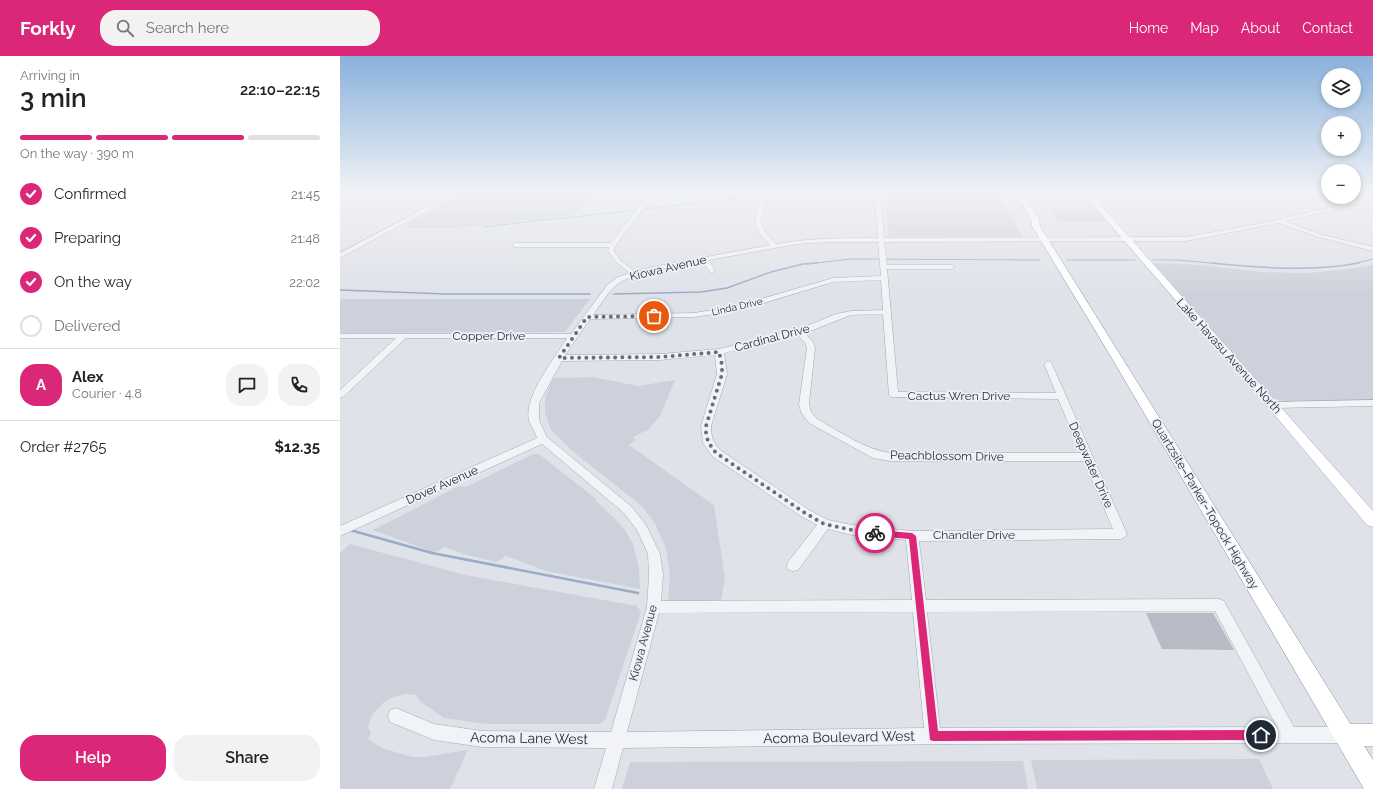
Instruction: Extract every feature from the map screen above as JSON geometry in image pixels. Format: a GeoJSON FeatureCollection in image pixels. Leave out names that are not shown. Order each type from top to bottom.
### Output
{"type":"FeatureCollection","features":[{"type":"Feature","properties":{"kind":"highway","name":"Quartzsite–Parker–Topock Highway"},"geometry":{"type":"LineString","coordinates":[[1036,226],[1119,360],[1373,782]]}},
{"type":"Feature","properties":{"kind":"main road","name":"Lake Havasu Avenue North"},"geometry":{"type":"LineString","coordinates":[[1116,226],[1160,279],[1273,405],[1373,521]]}},
{"type":"Feature","properties":{"kind":"main road","name":"Acoma Boulevard West"},"geometry":{"type":"LineString","coordinates":[[1344,735],[1373,735]]}},
{"type":"Feature","properties":{"kind":"street"},"geometry":{"type":"LineString","coordinates":[[340,256],[396,226]]}},
{"type":"Feature","properties":{"kind":"street"},"geometry":{"type":"LineString","coordinates":[[627,226],[613,245],[611,251],[614,257],[635,274]]}},
{"type":"Feature","properties":{"kind":"street"},"geometry":{"type":"LineString","coordinates":[[758,226],[762,235],[774,246]]}},
{"type":"Feature","properties":{"kind":"street","name":"Cactus Wren Drive"},"geometry":{"type":"LineString","coordinates":[[881,226],[894,395],[1061,396]]}},
{"type":"Feature","properties":{"kind":"street","name":"Kiowa Avenue"},"geometry":{"type":"LineString","coordinates":[[603,789],[654,607],[656,575],[654,554],[642,528],[628,510],[543,439],[534,420],[534,403],[542,385],[573,336],[611,286],[621,279],[635,274],[774,246],[812,241],[1128,240],[1186,238],[1253,226]]}},
{"type":"Feature","properties":{"kind":"street"},"geometry":{"type":"LineString","coordinates":[[1293,226],[1317,235],[1373,249]]}},
{"type":"Feature","properties":{"kind":"street"},"geometry":{"type":"LineString","coordinates":[[514,245],[613,245]]}},
{"type":"Feature","properties":{"kind":"street"},"geometry":{"type":"LineString","coordinates":[[705,259],[712,271]]}},
{"type":"Feature","properties":{"kind":"street"},"geometry":{"type":"LineString","coordinates":[[884,267],[952,267]]}},
{"type":"Feature","properties":{"kind":"street","name":"Linda Drive"},"geometry":{"type":"LineString","coordinates":[[587,317],[694,315],[738,308],[833,280],[885,278]]}},
{"type":"Feature","properties":{"kind":"street","name":"Cardinal Drive"},"geometry":{"type":"LineString","coordinates":[[559,358],[660,357],[719,352],[800,332],[839,316],[888,312]]}},
{"type":"Feature","properties":{"kind":"street","name":"Peachblossom Drive"},"geometry":{"type":"LineString","coordinates":[[800,332],[809,342],[811,348],[804,404],[806,412],[813,420],[877,455],[890,457],[1089,457]]}},
{"type":"Feature","properties":{"kind":"street","name":"Copper Drive"},"geometry":{"type":"LineString","coordinates":[[340,336],[573,336]]}},
{"type":"Feature","properties":{"kind":"street"},"geometry":{"type":"LineString","coordinates":[[340,395],[404,336]]}},
{"type":"Feature","properties":{"kind":"street","name":"Chandler Drive"},"geometry":{"type":"LineString","coordinates":[[719,352],[722,365],[722,374],[706,426],[708,443],[716,453],[805,513],[824,524],[859,532],[912,536],[1121,534]]}},
{"type":"Feature","properties":{"kind":"street","name":"Deepwater Drive"},"geometry":{"type":"LineString","coordinates":[[1048,364],[1121,534]]}},
{"type":"Feature","properties":{"kind":"street"},"geometry":{"type":"LineString","coordinates":[[1273,405],[1373,404]]}},
{"type":"Feature","properties":{"kind":"street","name":"Dover Avenue"},"geometry":{"type":"LineString","coordinates":[[340,531],[543,439]]}},
{"type":"Feature","properties":{"kind":"street"},"geometry":{"type":"LineString","coordinates":[[793,566],[824,524]]}},
{"type":"Feature","properties":{"kind":"street"},"geometry":{"type":"LineString","coordinates":[[912,536],[933,736]]}},
{"type":"Feature","properties":{"kind":"street"},"geometry":{"type":"LineString","coordinates":[[654,607],[1219,605],[1290,735]]}},
{"type":"Feature","properties":{"kind":"street","name":"Acoma Lane West"},"geometry":{"type":"LineString","coordinates":[[396,716],[434,732],[482,739],[617,740]]}},
{"type":"Feature","properties":{"kind":"street","name":"Acoma Boulevard West"},"geometry":{"type":"LineString","coordinates":[[617,740],[933,736],[1344,735]]}},
{"type":"Feature","properties":{"kind":"shaded area"},"geometry":{"type":"Polygon","coordinates":[[[407,226],[472,226],[455,228],[409,228],[407,226]]]}},
{"type":"Feature","properties":{"kind":"shaded area"},"geometry":{"type":"Polygon","coordinates":[[[888,226],[1017,226],[1023,237],[889,236],[888,226]]]}},
{"type":"Feature","properties":{"kind":"shaded area"},"geometry":{"type":"Polygon","coordinates":[[[1153,263],[1201,265],[1262,272],[1305,273],[1373,265],[1373,401],[1282,401],[1269,396],[1153,263]]]}},
{"type":"Feature","properties":{"kind":"shaded area"},"geometry":{"type":"Polygon","coordinates":[[[342,299],[590,299],[565,332],[340,333],[340,301],[342,299]]]}},
{"type":"Feature","properties":{"kind":"shaded area"},"geometry":{"type":"Polygon","coordinates":[[[593,377],[638,386],[675,380],[660,416],[649,429],[633,437],[636,440],[629,445],[714,505],[725,578],[721,601],[672,603],[668,598],[670,576],[666,548],[655,524],[642,506],[572,451],[551,430],[545,413],[545,403],[553,378],[593,377]]]}},
{"type":"Feature","properties":{"kind":"shaded area"},"geometry":{"type":"Polygon","coordinates":[[[533,454],[539,454],[596,499],[595,500],[625,530],[633,544],[639,568],[640,589],[546,571],[506,556],[496,562],[463,554],[445,547],[433,552],[373,530],[459,486],[466,487],[533,454]]]}},
{"type":"Feature","properties":{"kind":"shaded area"},"geometry":{"type":"Polygon","coordinates":[[[350,544],[465,575],[637,606],[641,612],[605,720],[600,724],[486,724],[444,718],[420,701],[416,695],[405,694],[393,697],[384,702],[372,715],[368,727],[371,733],[368,739],[382,748],[412,757],[424,757],[468,750],[450,789],[340,789],[340,553],[350,544]]]}},
{"type":"Feature","properties":{"kind":"shaded area"},"geometry":{"type":"Polygon","coordinates":[[[1259,759],[1273,789],[1037,789],[1031,760],[1259,759]]]}},
{"type":"Feature","properties":{"kind":"shaded area"},"geometry":{"type":"Polygon","coordinates":[[[1023,761],[1028,789],[622,789],[630,762],[1023,761]]]}},
{"type":"Feature","properties":{"kind":"building"},"geometry":{"type":"Polygon","coordinates":[[[1146,613],[1213,613],[1234,650],[1162,649],[1146,613]]]}},
{"type":"Feature","properties":{"kind":"waterway"},"geometry":{"type":"LineString","coordinates":[[483,227],[490,226]]}},
{"type":"Feature","properties":{"kind":"waterway"},"geometry":{"type":"LineString","coordinates":[[814,263],[851,259],[1040,260]]}},
{"type":"Feature","properties":{"kind":"waterway"},"geometry":{"type":"LineString","coordinates":[[1354,264],[1373,259]]}},
{"type":"Feature","properties":{"kind":"waterway"},"geometry":{"type":"LineString","coordinates":[[1067,260],[1135,260]]}},
{"type":"Feature","properties":{"kind":"waterway"},"geometry":{"type":"LineString","coordinates":[[1153,260],[1179,260],[1220,264]]}},
{"type":"Feature","properties":{"kind":"waterway"},"geometry":{"type":"LineString","coordinates":[[614,294],[701,292],[727,288],[771,272],[803,264],[814,263]]}},
{"type":"Feature","properties":{"kind":"waterway"},"geometry":{"type":"LineString","coordinates":[[807,264],[814,263]]}},
{"type":"Feature","properties":{"kind":"waterway"},"geometry":{"type":"LineString","coordinates":[[1212,263],[1267,268],[1322,268],[1354,264]]}},
{"type":"Feature","properties":{"kind":"waterway"},"geometry":{"type":"LineString","coordinates":[[1354,264],[1359,263]]}},
{"type":"Feature","properties":{"kind":"waterway"},"geometry":{"type":"LineString","coordinates":[[340,290],[446,294],[590,294]]}},
{"type":"Feature","properties":{"kind":"waterway"},"geometry":{"type":"LineString","coordinates":[[350,530],[432,553],[638,593]]}},
{"type":"Feature","properties":{"kind":"way so far"},"geometry":{"type":"LineString","coordinates":[[654,316],[587,317],[559,358],[660,357],[719,352],[722,365],[722,374],[706,426],[708,443],[716,453],[805,513],[824,524],[875,533]]}},
{"type":"Feature","properties":{"kind":"route"},"geometry":{"type":"LineString","coordinates":[[875,533],[912,536],[933,736],[1261,735]]}}]}
